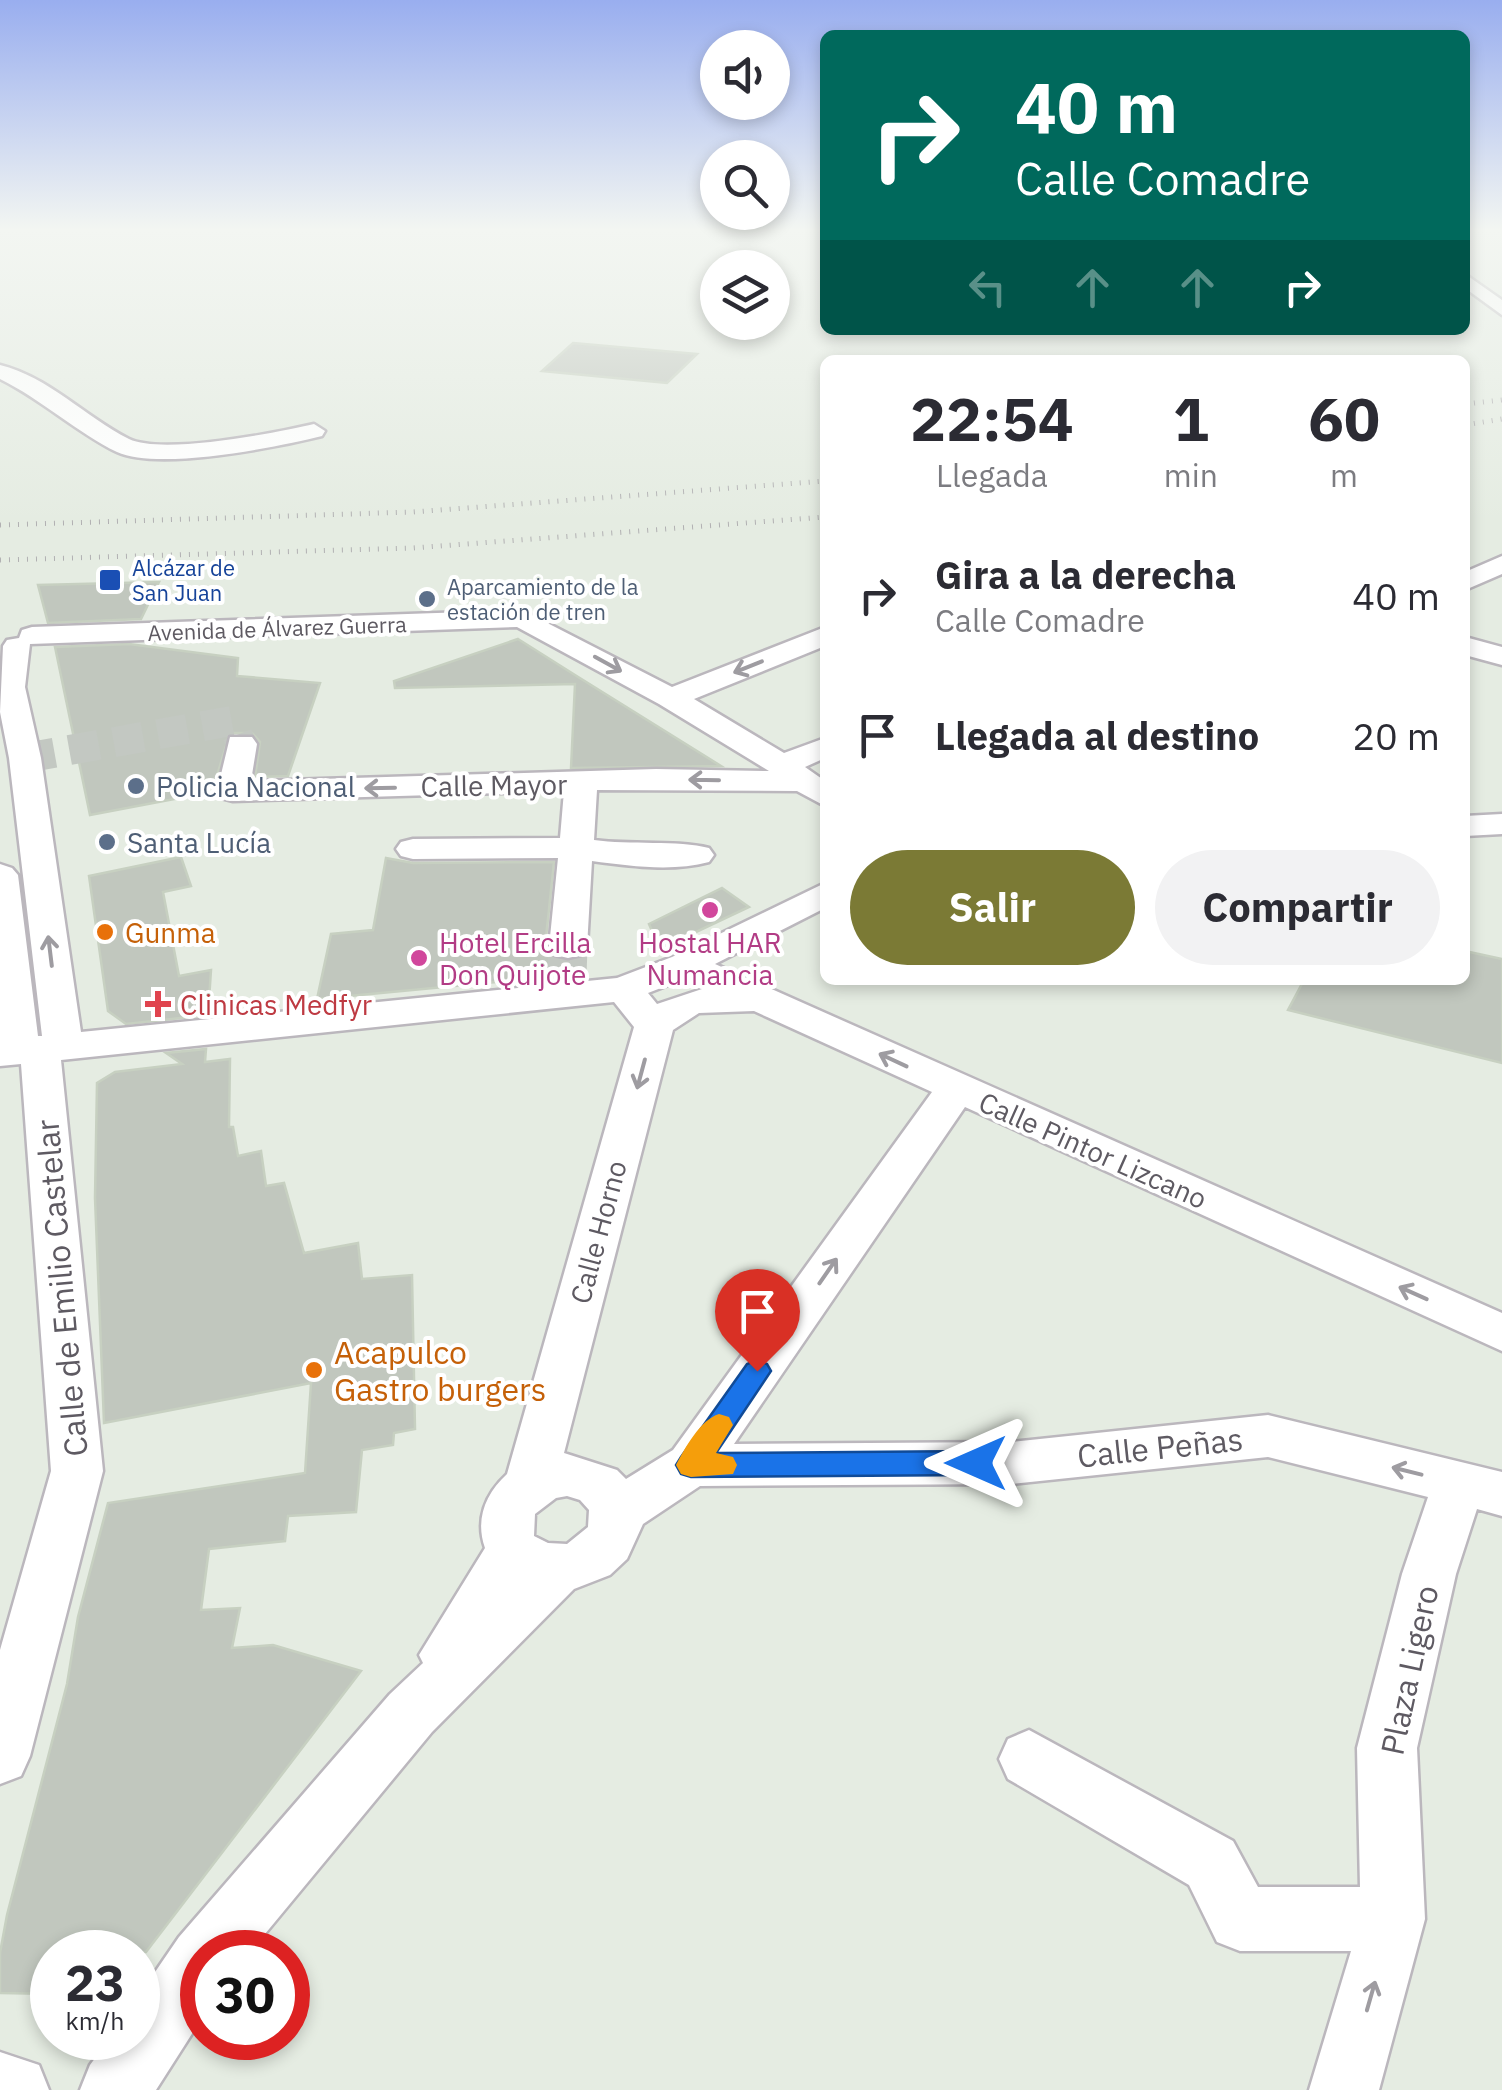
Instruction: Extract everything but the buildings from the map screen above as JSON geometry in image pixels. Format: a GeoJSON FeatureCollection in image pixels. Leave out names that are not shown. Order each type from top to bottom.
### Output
{"type":"FeatureCollection","features":[{"type":"Feature","properties":{"kind":"street"},"geometry":{"type":"LineString","coordinates":[[0,371],[42,391],[126,447],[158,450],[253,446],[314,431]]}},
{"type":"Feature","properties":{"kind":"street"},"geometry":{"type":"LineString","coordinates":[[1470,578],[1496,556]]}},
{"type":"Feature","properties":{"kind":"street","name":"Avenida de Álvarez Guerra"},"geometry":{"type":"LineString","coordinates":[[31,1050],[12,762],[12,640],[522,618],[670,698]]}},
{"type":"Feature","properties":{"kind":"street"},"geometry":{"type":"LineString","coordinates":[[670,698],[820,638]]}},
{"type":"Feature","properties":{"kind":"street"},"geometry":{"type":"LineString","coordinates":[[1470,647],[1502,656]]}},
{"type":"Feature","properties":{"kind":"street"},"geometry":{"type":"LineString","coordinates":[[670,698],[803,781],[820,755]]}},
{"type":"Feature","properties":{"kind":"street","name":"Calle Mayor"},"geometry":{"type":"LineString","coordinates":[[241,744],[233,791],[656,779],[803,781]]}},
{"type":"Feature","properties":{"kind":"street"},"geometry":{"type":"LineString","coordinates":[[567,972],[581,783]]}},
{"type":"Feature","properties":{"kind":"street"},"geometry":{"type":"LineString","coordinates":[[1470,826],[1502,824]]}},
{"type":"Feature","properties":{"kind":"street"},"geometry":{"type":"LineString","coordinates":[[414,849],[574,848],[636,856],[697,855]]}},
{"type":"Feature","properties":{"kind":"street"},"geometry":{"type":"LineString","coordinates":[[0,875],[31,1050],[567,972],[624,989],[654,1026],[668,1011],[696,998],[769,1003]]}},
{"type":"Feature","properties":{"kind":"street"},"geometry":{"type":"LineString","coordinates":[[624,989],[685,965],[820,897]]}},
{"type":"Feature","properties":{"kind":"street","name":"Calle Pintor Lizcano"},"geometry":{"type":"LineString","coordinates":[[685,965],[1502,1333]]}},
{"type":"Feature","properties":{"kind":"street","name":"Calle Horno"},"geometry":{"type":"LineString","coordinates":[[530,1484],[654,1026]]}},
{"type":"Feature","properties":{"kind":"street","name":"Calle de Emilio Castelar"},"geometry":{"type":"LineString","coordinates":[[0,1756],[77,1471],[31,1050]]}},
{"type":"Feature","properties":{"kind":"street"},"geometry":{"type":"LineString","coordinates":[[618,1512],[691,1465],[956,1089]]}},
{"type":"Feature","properties":{"kind":"street","name":"Calle Peñas"},"geometry":{"type":"LineString","coordinates":[[691,1465],[1012,1463],[1268,1436],[1480,1489]]}},
{"type":"Feature","properties":{"kind":"street"},"geometry":{"type":"LineString","coordinates":[[227,1930],[536,1560],[596,1557],[617,1528],[613,1496],[585,1477],[548,1476],[517,1494],[504,1523],[536,1560]]}},
{"type":"Feature","properties":{"kind":"street","name":"Plaza Ligero"},"geometry":{"type":"LineString","coordinates":[[1344,2090],[1393,1919],[1387,1748],[1429,1574],[1480,1489]]}},
{"type":"Feature","properties":{"kind":"street"},"geometry":{"type":"LineString","coordinates":[[1029,1759],[1211,1863],[1240,1919],[1393,1919]]}},
{"type":"Feature","properties":{"kind":"street"},"geometry":{"type":"LineString","coordinates":[[115,2090],[180,1993]]}},
{"type":"Feature","properties":{"kind":"street"},"geometry":{"type":"LineString","coordinates":[[0,2087],[14,2090]]}},
{"type":"Feature","properties":{"kind":"tunnel"},"geometry":{"type":"LineString","coordinates":[[25,758],[232,721],[241,744]]}},
{"type":"Feature","properties":{"kind":"tunnel"},"geometry":{"type":"LineString","coordinates":[[567,975],[568,947]]}},
{"type":"Feature","properties":{"kind":"railway"},"geometry":{"type":"LineString","coordinates":[[1470,403],[1502,400]]}},
{"type":"Feature","properties":{"kind":"railway"},"geometry":{"type":"LineString","coordinates":[[1470,424],[1502,419]]}},
{"type":"Feature","properties":{"kind":"railway"},"geometry":{"type":"LineString","coordinates":[[0,525],[413,512],[820,481]]}},
{"type":"Feature","properties":{"kind":"railway"},"geometry":{"type":"LineString","coordinates":[[0,560],[413,548],[820,517]]}},
{"type":"Feature","properties":{"kind":"slow traffic"},"geometry":{"type":"LineString","coordinates":[[719,1425],[691,1465],[722,1465]]}},
{"type":"Feature","properties":{"kind":"place","name":"Alcázar de San Juan"},"geometry":{"type":"Point","coordinates":[110,580]}},
{"type":"Feature","properties":{"kind":"place","name":"Aparcamiento de la estación de tren"},"geometry":{"type":"Point","coordinates":[427,599]}},
{"type":"Feature","properties":{"kind":"place","name":"Policia Nacional"},"geometry":{"type":"Point","coordinates":[136,786]}},
{"type":"Feature","properties":{"kind":"place","name":"Santa Lucía"},"geometry":{"type":"Point","coordinates":[107,842]}},
{"type":"Feature","properties":{"kind":"place","name":"Hostal HAR Numancia"},"geometry":{"type":"Point","coordinates":[710,910]}},
{"type":"Feature","properties":{"kind":"place","name":"Gunma"},"geometry":{"type":"Point","coordinates":[105,932]}},
{"type":"Feature","properties":{"kind":"place","name":"Hotel Ercilla Don Quijote"},"geometry":{"type":"Point","coordinates":[419,958]}},
{"type":"Feature","properties":{"kind":"place","name":"Clinicas Medfyr"},"geometry":{"type":"Point","coordinates":[158,1004]}},
{"type":"Feature","properties":{"kind":"place","name":"Acapulco Gastro burgers"},"geometry":{"type":"Point","coordinates":[314,1370]}},
{"type":"Feature","properties":{"kind":"route"},"geometry":{"type":"LineString","coordinates":[[757,1371],[691,1465],[976,1463]]}}]}
